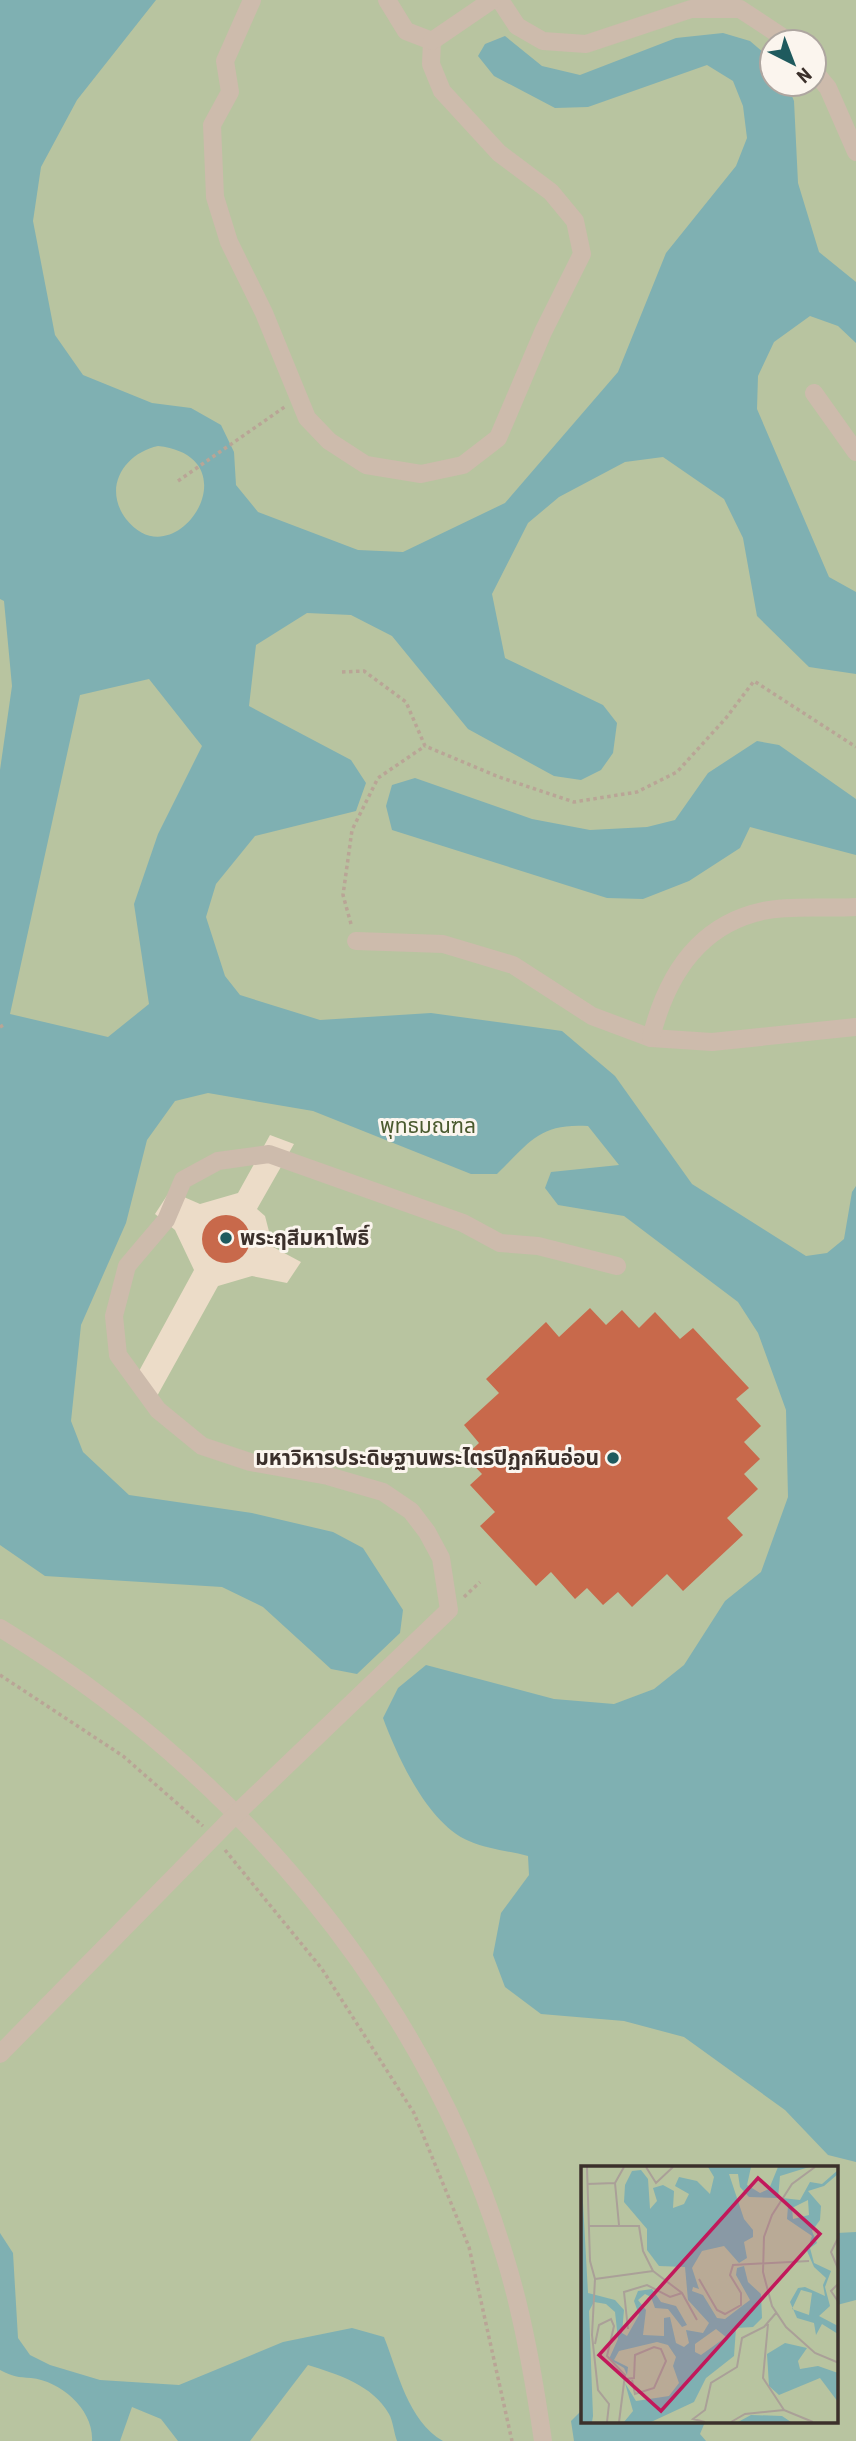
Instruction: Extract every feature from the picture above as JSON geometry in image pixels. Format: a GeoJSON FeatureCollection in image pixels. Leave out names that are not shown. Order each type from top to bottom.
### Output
{"type":"FeatureCollection","features":[{"type":"Feature","properties":{"kind":"lane"},"geometry":{"type":"LineString","coordinates":[[252,0],[225,61],[230,92],[212,125],[215,197],[229,242],[264,313],[307,418],[329,441],[366,465],[421,474],[463,466],[498,438],[543,332],[582,254],[575,221],[551,192],[499,153],[442,92],[431,64],[432,41]]}},
{"type":"Feature","properties":{"kind":"lane"},"geometry":{"type":"LineString","coordinates":[[387,0],[406,32],[432,41]]}},
{"type":"Feature","properties":{"kind":"lane"},"geometry":{"type":"LineString","coordinates":[[432,41],[492,0]]}},
{"type":"Feature","properties":{"kind":"lane"},"geometry":{"type":"LineString","coordinates":[[500,0],[517,26],[543,41],[586,44],[691,9],[740,9],[769,28]]}},
{"type":"Feature","properties":{"kind":"lane"},"geometry":{"type":"LineString","coordinates":[[828,88],[856,152]]}},
{"type":"Feature","properties":{"kind":"lane"},"geometry":{"type":"LineString","coordinates":[[814,393],[856,452]]}},
{"type":"Feature","properties":{"kind":"lane"},"geometry":{"type":"LineString","coordinates":[[651,1038],[659,1006],[682,965],[713,931],[764,911],[856,907]]}},
{"type":"Feature","properties":{"kind":"lane"},"geometry":{"type":"LineString","coordinates":[[356,941],[443,944],[513,965],[592,1016],[651,1038],[712,1042],[856,1027]]}},
{"type":"Feature","properties":{"kind":"lane"},"geometry":{"type":"LineString","coordinates":[[0,2054],[237,1813],[449,1610],[441,1558],[411,1511],[383,1492],[361,1484],[250,1462],[202,1446],[158,1410],[118,1355],[114,1316],[127,1266],[166,1220],[183,1180],[218,1161],[269,1154],[463,1223],[500,1243],[538,1246],[617,1266]]}},
{"type":"Feature","properties":{"kind":"lane"},"geometry":{"type":"LineString","coordinates":[[0,1628],[46,1656],[132,1718],[237,1813],[293,1875],[350,1950],[406,2035],[447,2109],[479,2182],[505,2256],[543,2441]]}},
{"type":"Feature","properties":{"kind":"path"},"geometry":{"type":"LineString","coordinates":[[178,481],[299,398]]}},
{"type":"Feature","properties":{"kind":"path"},"geometry":{"type":"LineString","coordinates":[[342,672],[364,671],[406,702],[425,746],[499,777],[574,802],[637,792],[677,772],[726,718],[754,681],[856,747]]}},
{"type":"Feature","properties":{"kind":"path"},"geometry":{"type":"LineString","coordinates":[[356,941],[343,895],[352,830],[378,778],[425,746]]}},
{"type":"Feature","properties":{"kind":"path"},"geometry":{"type":"LineString","coordinates":[[0,1027],[5,1024]]}},
{"type":"Feature","properties":{"kind":"path"},"geometry":{"type":"LineString","coordinates":[[0,1675],[123,1756],[214,1836],[323,1969],[414,2113],[469,2247],[512,2441]]}},
{"type":"Feature","properties":{"kind":"green space","name":"พุทธมณฑล"},"geometry":{"type":"Polygon","coordinates":[[[0,0],[856,0],[856,2441],[0,2441],[0,0]]]}},
{"type":"Feature","properties":{"kind":"shaded area"},"geometry":{"type":"Polygon","coordinates":[[[270,1135],[294,1144],[257,1209],[265,1216],[273,1247],[301,1262],[287,1283],[252,1276],[218,1286],[151,1407],[132,1384],[194,1270],[175,1230],[155,1214],[170,1191],[200,1204],[238,1193],[270,1135]]]}},
{"type":"Feature","properties":{"kind":"water"},"geometry":{"type":"Polygon","coordinates":[[[0,0],[156,0],[77,100],[41,167],[33,221],[55,335],[83,375],[152,403],[191,408],[221,425],[234,452],[236,485],[258,512],[358,550],[403,552],[505,503],[618,372],[666,253],[736,166],[747,138],[743,106],[733,81],[707,65],[588,107],[555,108],[494,76],[478,56],[485,44],[505,36],[542,66],[580,75],[676,38],[723,33],[750,41],[758,48],[758,98],[793,98],[798,183],[819,252],[856,282],[856,343],[838,326],[810,316],[774,342],[758,376],[757,409],[829,577],[856,592],[856,674],[809,667],[757,616],[743,538],[724,499],[663,457],[625,462],[559,497],[528,523],[492,594],[505,658],[603,705],[617,723],[613,753],[601,770],[581,780],[554,776],[468,729],[392,636],[351,615],[307,613],[256,645],[249,706],[351,760],[366,783],[356,811],[255,836],[216,884],[206,917],[225,976],[240,995],[320,1020],[431,1013],[562,1031],[615,1076],[692,1184],[806,1256],[827,1253],[844,1239],[852,1192],[856,1186],[856,2162],[828,2155],[785,2110],[684,2037],[624,2021],[541,2014],[505,1987],[493,1955],[501,1913],[529,1875],[528,1856],[469,1841],[440,1820],[416,1788],[383,1718],[398,1688],[426,1665],[554,1699],[614,1704],[654,1689],[684,1665],[725,1601],[761,1572],[788,1497],[786,1410],[758,1333],[738,1302],[624,1216],[558,1205],[545,1188],[551,1172],[619,1165],[588,1126],[546,1131],[527,1144],[497,1174],[471,1174],[313,1111],[208,1093],[175,1101],[147,1140],[126,1223],[81,1325],[71,1421],[83,1452],[129,1495],[252,1513],[333,1532],[363,1548],[403,1610],[400,1633],[357,1674],[331,1669],[263,1607],[222,1587],[45,1576],[0,1545],[0,770],[12,686],[4,601],[0,599],[0,0]],[[158,446],[136,456],[121,473],[116,495],[119,507],[126,519],[145,534],[165,536],[183,526],[197,510],[204,491],[201,471],[187,455],[158,446]],[[149,679],[80,695],[10,1014],[108,1037],[149,1004],[134,904],[158,834],[202,746],[149,679]]]}},
{"type":"Feature","properties":{"kind":"water"},"geometry":{"type":"Polygon","coordinates":[[[757,741],[779,745],[856,799],[856,855],[750,827],[740,848],[689,881],[643,899],[607,898],[392,830],[386,806],[392,785],[415,778],[532,819],[590,830],[647,827],[675,820],[708,773],[757,741]]]}},
{"type":"Feature","properties":{"kind":"water"},"geometry":{"type":"Polygon","coordinates":[[[856,2232],[856,2300],[838,2305],[838,2233],[856,2232]]]}},
{"type":"Feature","properties":{"kind":"water"},"geometry":{"type":"Polygon","coordinates":[[[0,2233],[13,2253],[18,2338],[30,2355],[50,2365],[100,2380],[179,2385],[283,2342],[352,2328],[384,2337],[413,2409],[431,2432],[443,2441],[397,2441],[389,2414],[374,2395],[331,2372],[308,2365],[250,2441],[178,2441],[161,2419],[132,2407],[120,2441],[92,2441],[88,2418],[74,2399],[64,2391],[42,2380],[16,2376],[0,2370],[0,2233]]]}},
{"type":"Feature","properties":{"kind":"water"},"geometry":{"type":"Polygon","coordinates":[[[581,2411],[581,2424],[704,2424],[700,2434],[706,2441],[574,2441],[571,2421],[581,2411]]]}},
{"type":"Feature","properties":{"kind":"building","name":"พระฤสีมหาโพธิ์"},"geometry":{"type":"Polygon","coordinates":[[[226,1215],[243,1222],[250,1239],[243,1256],[226,1263],[209,1256],[202,1239],[209,1222],[226,1215]]]}},
{"type":"Feature","properties":{"kind":"building","name":"มหาวิหารประดิษฐานพระไตรปิฏกหินอ่อน"},"geometry":{"type":"Polygon","coordinates":[[[590,1308],[606,1325],[622,1310],[639,1328],[655,1312],[680,1339],[693,1328],[749,1388],[736,1399],[761,1426],[744,1442],[760,1459],[744,1474],[758,1489],[727,1518],[743,1535],[683,1591],[667,1574],[632,1607],[618,1592],[603,1605],[587,1588],[575,1599],[551,1572],[536,1586],[480,1526],[495,1512],[470,1485],[482,1474],[465,1456],[479,1443],[464,1425],[499,1393],[486,1379],[546,1322],[559,1337],[590,1308]]]}},
{"type":"Feature","properties":{"kind":"place","name":"พระฤสีมหาโพธิ์"},"geometry":{"type":"Point","coordinates":[226,1238]}},
{"type":"Feature","properties":{"kind":"place","name":"มหาวิหารประดิษฐานพระไตรปิฏกหินอ่อน"},"geometry":{"type":"Point","coordinates":[613,1458]}}]}
